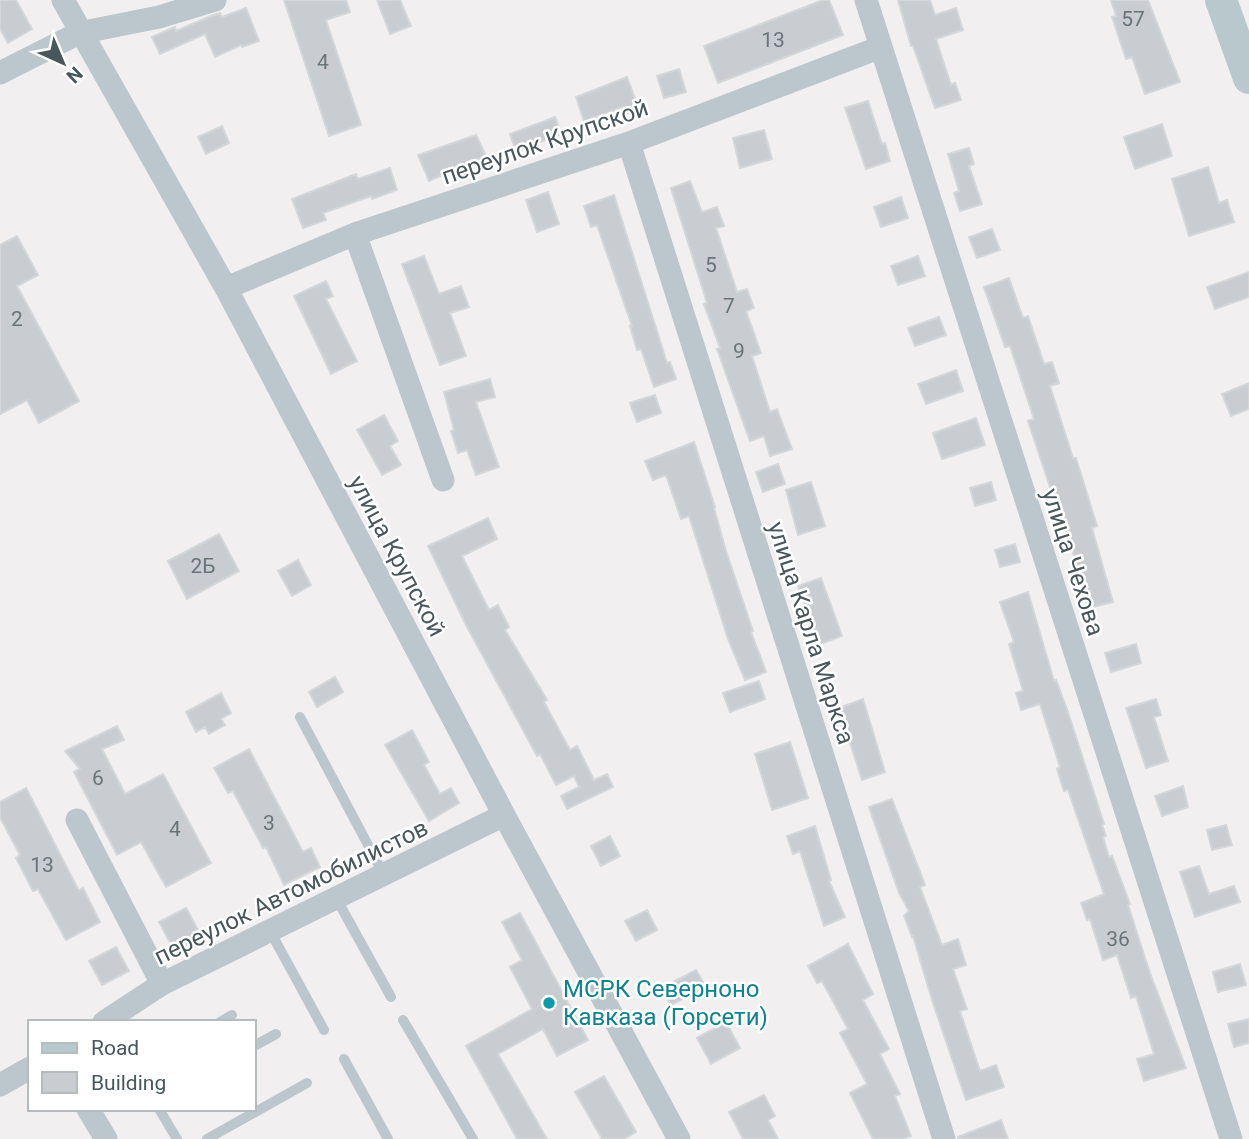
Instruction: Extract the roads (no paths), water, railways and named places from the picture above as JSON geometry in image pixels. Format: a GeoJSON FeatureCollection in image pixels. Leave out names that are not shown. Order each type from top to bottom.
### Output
{"type":"FeatureCollection","features":[{"type":"Feature","properties":{"kind":"main road"},"geometry":{"type":"LineString","coordinates":[[1221,0],[1249,78]]}},
{"type":"Feature","properties":{"kind":"street","name":"улица Крупской"},"geometry":{"type":"LineString","coordinates":[[63,0],[79,33],[226,288],[680,1139]]}},
{"type":"Feature","properties":{"kind":"street"},"geometry":{"type":"LineString","coordinates":[[0,73],[79,33],[159,17],[215,0]]}},
{"type":"Feature","properties":{"kind":"street","name":"улица Чехова"},"geometry":{"type":"LineString","coordinates":[[866,0],[1231,1139]]}},
{"type":"Feature","properties":{"kind":"street","name":"переулок Крупской"},"geometry":{"type":"LineString","coordinates":[[226,288],[355,234],[629,143],[881,47]]}},
{"type":"Feature","properties":{"kind":"street","name":"улица Карла Маркса"},"geometry":{"type":"LineString","coordinates":[[629,143],[944,1139]]}},
{"type":"Feature","properties":{"kind":"street"},"geometry":{"type":"LineString","coordinates":[[355,234],[443,480]]}},
{"type":"Feature","properties":{"kind":"street","name":"переулок Автомобилистов"},"geometry":{"type":"LineString","coordinates":[[108,1020],[162,984],[505,815]]}},
{"type":"Feature","properties":{"kind":"street"},"geometry":{"type":"LineString","coordinates":[[77,820],[162,984]]}},
{"type":"Feature","properties":{"kind":"street"},"geometry":{"type":"LineString","coordinates":[[0,1084],[28,1069]]}},
{"type":"Feature","properties":{"kind":"street"},"geometry":{"type":"LineString","coordinates":[[89,1111],[106,1139]]}},
{"type":"Feature","properties":{"kind":"lane"},"geometry":{"type":"LineString","coordinates":[[300,717],[384,875]]}},
{"type":"Feature","properties":{"kind":"lane"},"geometry":{"type":"LineString","coordinates":[[336,898],[391,997]]}},
{"type":"Feature","properties":{"kind":"lane"},"geometry":{"type":"LineString","coordinates":[[270,931],[324,1030]]}},
{"type":"Feature","properties":{"kind":"lane"},"geometry":{"type":"LineString","coordinates":[[223,1020],[232,1015]]}},
{"type":"Feature","properties":{"kind":"lane"},"geometry":{"type":"LineString","coordinates":[[404,1020],[473,1139]]}},
{"type":"Feature","properties":{"kind":"lane"},"geometry":{"type":"LineString","coordinates":[[256,1045],[276,1034]]}},
{"type":"Feature","properties":{"kind":"lane"},"geometry":{"type":"LineString","coordinates":[[344,1059],[388,1139]]}},
{"type":"Feature","properties":{"kind":"lane"},"geometry":{"type":"LineString","coordinates":[[207,1139],[307,1083]]}},
{"type":"Feature","properties":{"kind":"lane"},"geometry":{"type":"LineString","coordinates":[[160,1111],[177,1139]]}},
{"type":"Feature","properties":{"kind":"place","name":"МСРК Северноно Кавказа (Горсети)"},"geometry":{"type":"Point","coordinates":[549,1003]}}]}
